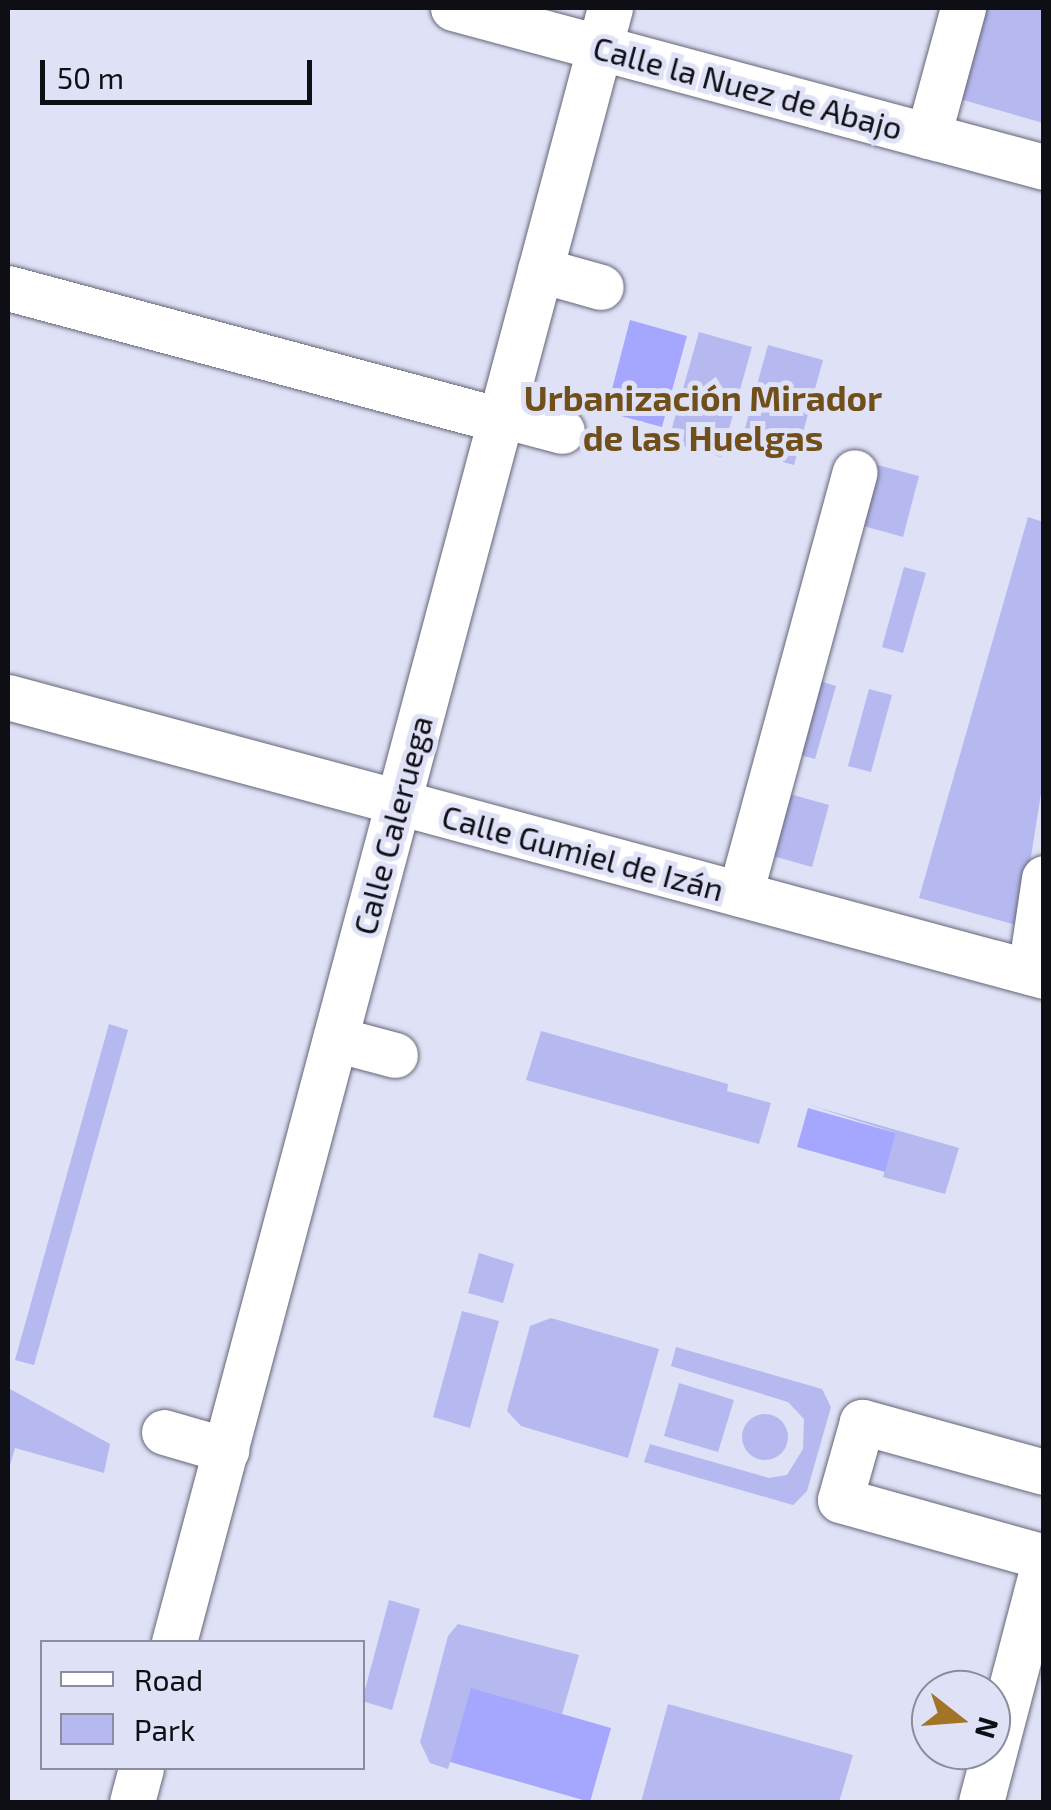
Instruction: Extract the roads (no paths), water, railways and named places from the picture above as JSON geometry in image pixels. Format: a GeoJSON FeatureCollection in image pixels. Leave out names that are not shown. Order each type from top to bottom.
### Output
{"type":"FeatureCollection","features":[{"type":"Feature","properties":{"kind":"street","name":"Calle la Nuez de Abajo"},"geometry":{"type":"LineString","coordinates":[[453,8],[605,27],[928,136],[1044,167]]}},
{"type":"Feature","properties":{"kind":"street"},"geometry":{"type":"LineString","coordinates":[[928,136],[962,8]]}},
{"type":"Feature","properties":{"kind":"street","name":"Calle Caleruega"},"geometry":{"type":"LineString","coordinates":[[175,1640],[605,27]]}},
{"type":"Feature","properties":{"kind":"street"},"geometry":{"type":"LineString","coordinates":[[540,270],[601,287]]}},
{"type":"Feature","properties":{"kind":"street"},"geometry":{"type":"LineString","coordinates":[[8,288],[447,406],[562,431]]}},
{"type":"Feature","properties":{"kind":"street"},"geometry":{"type":"LineString","coordinates":[[740,894],[856,472]]}},
{"type":"Feature","properties":{"kind":"street","name":"Calle Gumiel de Izán"},"geometry":{"type":"LineString","coordinates":[[8,697],[1037,974]]}},
{"type":"Feature","properties":{"kind":"street"},"geometry":{"type":"LineString","coordinates":[[1037,974],[1044,878]]}},
{"type":"Feature","properties":{"kind":"street"},"geometry":{"type":"LineString","coordinates":[[335,1039],[395,1055]]}},
{"type":"Feature","properties":{"kind":"street"},"geometry":{"type":"LineString","coordinates":[[981,1802],[1044,1560],[840,1500],[862,1422],[1044,1472]]}},
{"type":"Feature","properties":{"kind":"street"},"geometry":{"type":"LineString","coordinates":[[164,1432],[226,1450]]}},
{"type":"Feature","properties":{"kind":"street"},"geometry":{"type":"LineString","coordinates":[[132,1802],[140,1770]]}},
{"type":"Feature","properties":{"kind":"district","name":"Urbanización Mirador de las Huelgas"},"geometry":{"type":"Point","coordinates":[703,417]}}]}
